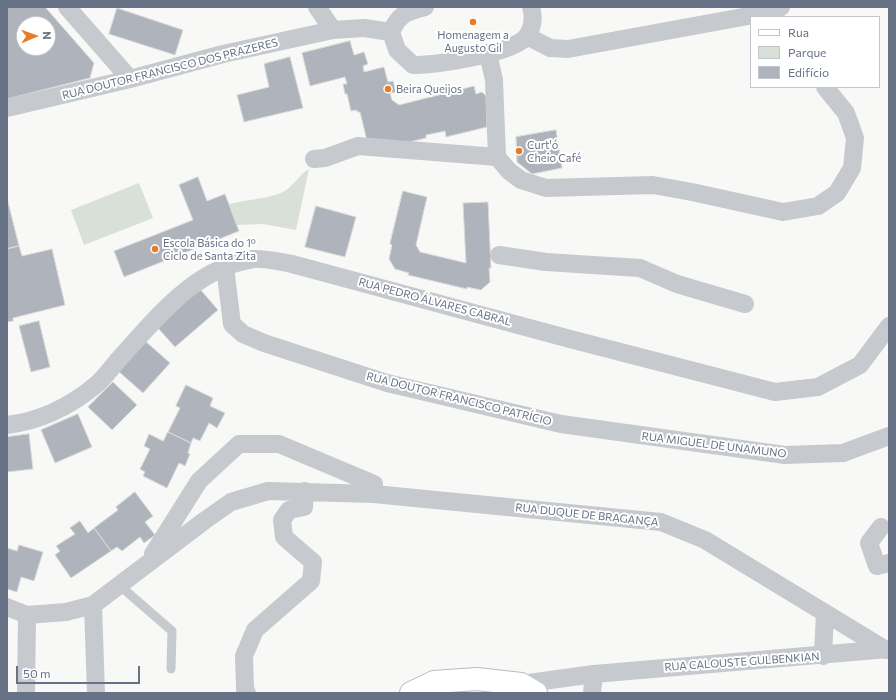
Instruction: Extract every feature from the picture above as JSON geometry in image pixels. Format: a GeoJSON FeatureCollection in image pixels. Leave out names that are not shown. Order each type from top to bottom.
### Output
{"type":"FeatureCollection","features":[{"type":"Feature","properties":{"kind":"street"},"geometry":{"type":"LineString","coordinates":[[66,7],[130,79]]}},
{"type":"Feature","properties":{"kind":"street"},"geometry":{"type":"LineString","coordinates":[[317,7],[333,30]]}},
{"type":"Feature","properties":{"kind":"street"},"geometry":{"type":"LineString","coordinates":[[424,7],[408,11],[395,22],[390,32],[397,50],[413,65],[464,59],[511,47],[526,36],[534,18],[531,7]]}},
{"type":"Feature","properties":{"kind":"street"},"geometry":{"type":"LineString","coordinates":[[752,16],[774,12]]}},
{"type":"Feature","properties":{"kind":"street"},"geometry":{"type":"LineString","coordinates":[[526,36],[550,48],[568,49],[750,16]]}},
{"type":"Feature","properties":{"kind":"street","name":"RUA DOUTOR FRANCISCO DOS PRAZERES"},"geometry":{"type":"LineString","coordinates":[[7,108],[130,79],[223,54],[333,30],[364,28],[390,32]]}},
{"type":"Feature","properties":{"kind":"street"},"geometry":{"type":"LineString","coordinates":[[488,53],[494,80],[497,157],[509,171],[521,180],[546,188],[653,185],[782,212],[818,206],[837,193],[852,168],[855,138],[846,113],[826,88]]}},
{"type":"Feature","properties":{"kind":"street"},"geometry":{"type":"LineString","coordinates":[[314,159],[325,158],[358,146],[497,157]]}},
{"type":"Feature","properties":{"kind":"street"},"geometry":{"type":"LineString","coordinates":[[499,255],[546,262],[640,268],[677,284],[745,304]]}},
{"type":"Feature","properties":{"kind":"street","name":"RUA PEDRO ÁLVARES CABRAL"},"geometry":{"type":"LineString","coordinates":[[7,425],[25,423],[66,406],[97,384],[166,308],[190,285],[225,267],[254,259],[292,264],[570,339],[775,392],[818,387],[860,365],[889,326]]}},
{"type":"Feature","properties":{"kind":"street","name":"RUA DOUTOR FRANCISCO PATRÍCIO"},"geometry":{"type":"LineString","coordinates":[[225,267],[232,324],[243,334],[264,343],[387,384],[561,424]]}},
{"type":"Feature","properties":{"kind":"street","name":"RUA MIGUEL DE UNAMUNO"},"geometry":{"type":"LineString","coordinates":[[561,424],[785,455],[843,453],[889,436]]}},
{"type":"Feature","properties":{"kind":"street","name":"RUA DUQUE DE BRAGANÇA"},"geometry":{"type":"LineString","coordinates":[[146,564],[199,481],[239,444],[279,444],[374,484],[374,494]]}},
{"type":"Feature","properties":{"kind":"street","name":"RUA DUQUE DE BRAGANÇA"},"geometry":{"type":"LineString","coordinates":[[7,607],[27,615],[66,612],[93,605],[231,502],[268,491],[374,494],[661,522],[705,540],[888,650]]}},
{"type":"Feature","properties":{"kind":"street"},"geometry":{"type":"LineString","coordinates":[[247,693],[245,689],[244,656],[255,630],[311,580],[313,562],[284,537],[282,520],[289,510],[304,507],[305,491]]}},
{"type":"Feature","properties":{"kind":"street"},"geometry":{"type":"LineString","coordinates":[[881,527],[869,542],[877,566],[889,563]]}},
{"type":"Feature","properties":{"kind":"street"},"geometry":{"type":"LineString","coordinates":[[93,605],[96,693]]}},
{"type":"Feature","properties":{"kind":"street"},"geometry":{"type":"LineString","coordinates":[[823,656],[825,613]]}},
{"type":"Feature","properties":{"kind":"street"},"geometry":{"type":"LineString","coordinates":[[26,693],[27,615]]}},
{"type":"Feature","properties":{"kind":"street","name":"RUA CALOUSTE GULBENKIAN"},"geometry":{"type":"LineString","coordinates":[[529,688],[594,674],[888,650]]}},
{"type":"Feature","properties":{"kind":"street"},"geometry":{"type":"LineString","coordinates":[[592,693],[594,674]]}},
{"type":"Feature","properties":{"kind":"street"},"geometry":{"type":"LineString","coordinates":[[411,693],[434,682],[478,679],[529,688]]}},
{"type":"Feature","properties":{"kind":"lane"},"geometry":{"type":"LineString","coordinates":[[119,585],[172,631],[171,670]]}},
{"type":"Feature","properties":{"kind":"green space"},"geometry":{"type":"Polygon","coordinates":[[[309,169],[296,230],[263,224],[237,225],[229,204],[268,197],[281,193],[289,188],[309,169]]]}},
{"type":"Feature","properties":{"kind":"green space"},"geometry":{"type":"Polygon","coordinates":[[[139,183],[153,218],[84,245],[71,210],[139,183]]]}},
{"type":"Feature","properties":{"kind":"building"},"geometry":{"type":"Polygon","coordinates":[[[7,7],[45,7],[53,16],[16,16],[16,56],[56,56],[56,20],[94,63],[90,78],[7,99],[7,7]]]}},
{"type":"Feature","properties":{"kind":"building"},"geometry":{"type":"Polygon","coordinates":[[[117,8],[183,30],[175,55],[109,34],[117,8]]]}},
{"type":"Feature","properties":{"kind":"building"},"geometry":{"type":"Polygon","coordinates":[[[350,41],[354,55],[364,52],[368,64],[363,66],[364,72],[384,67],[388,82],[393,81],[396,92],[390,93],[392,100],[399,105],[474,86],[476,94],[482,92],[486,96],[487,127],[446,137],[445,131],[426,135],[426,138],[396,145],[368,145],[360,112],[357,112],[357,110],[351,111],[347,94],[345,94],[343,84],[347,84],[345,77],[310,86],[302,53],[350,41]]]}},
{"type":"Feature","properties":{"kind":"building"},"geometry":{"type":"Polygon","coordinates":[[[290,57],[303,108],[244,122],[237,95],[269,87],[264,64],[290,57]]]}},
{"type":"Feature","properties":{"kind":"building"},"geometry":{"type":"Polygon","coordinates":[[[556,130],[562,168],[532,174],[517,162],[516,137],[556,130]]]}},
{"type":"Feature","properties":{"kind":"building"},"geometry":{"type":"Polygon","coordinates":[[[198,177],[207,201],[225,194],[239,231],[124,277],[114,251],[193,220],[179,185],[198,177]]]}},
{"type":"Feature","properties":{"kind":"building"},"geometry":{"type":"Polygon","coordinates":[[[403,191],[427,197],[416,245],[420,252],[466,263],[463,203],[488,202],[491,268],[489,268],[490,282],[481,290],[467,287],[467,289],[408,275],[409,273],[395,269],[389,259],[392,245],[390,244],[403,191]]]}},
{"type":"Feature","properties":{"kind":"building"},"geometry":{"type":"Polygon","coordinates":[[[7,198],[19,246],[7,249],[7,198]]]}},
{"type":"Feature","properties":{"kind":"building"},"geometry":{"type":"Polygon","coordinates":[[[316,206],[356,217],[345,257],[305,247],[316,206]]]}},
{"type":"Feature","properties":{"kind":"building"},"geometry":{"type":"Polygon","coordinates":[[[19,246],[22,256],[52,249],[65,305],[13,318],[13,321],[7,322],[7,249],[19,246]]]}},
{"type":"Feature","properties":{"kind":"building"},"geometry":{"type":"Polygon","coordinates":[[[200,289],[218,310],[175,347],[157,327],[200,289]]]}},
{"type":"Feature","properties":{"kind":"building"},"geometry":{"type":"Polygon","coordinates":[[[39,321],[50,367],[31,372],[19,326],[39,321]]]}},
{"type":"Feature","properties":{"kind":"building"},"geometry":{"type":"Polygon","coordinates":[[[144,340],[170,363],[143,393],[117,370],[144,340]]]}},
{"type":"Feature","properties":{"kind":"building"},"geometry":{"type":"Polygon","coordinates":[[[113,382],[137,405],[112,430],[88,407],[113,382]]]}},
{"type":"Feature","properties":{"kind":"building"},"geometry":{"type":"Polygon","coordinates":[[[186,385],[213,398],[210,406],[225,413],[217,428],[209,423],[200,441],[193,438],[191,443],[168,432],[180,408],[176,406],[186,385]]]}},
{"type":"Feature","properties":{"kind":"building"},"geometry":{"type":"Polygon","coordinates":[[[78,414],[92,447],[55,463],[41,430],[78,414]]]}},
{"type":"Feature","properties":{"kind":"building"},"geometry":{"type":"Polygon","coordinates":[[[168,432],[191,443],[188,453],[190,454],[185,466],[179,463],[167,488],[143,476],[145,472],[140,469],[150,449],[144,446],[149,434],[163,441],[168,432]]]}},
{"type":"Feature","properties":{"kind":"building"},"geometry":{"type":"Polygon","coordinates":[[[29,434],[33,469],[7,472],[7,437],[29,434]]]}},
{"type":"Feature","properties":{"kind":"building"},"geometry":{"type":"Polygon","coordinates":[[[135,492],[153,516],[145,522],[155,535],[144,543],[140,537],[122,551],[117,547],[111,551],[94,528],[118,510],[116,507],[135,492]]]}},
{"type":"Feature","properties":{"kind":"building"},"geometry":{"type":"Polygon","coordinates":[[[80,521],[88,533],[94,528],[111,551],[71,578],[55,555],[60,551],[56,546],[75,534],[70,528],[80,521]]]}},
{"type":"Feature","properties":{"kind":"building"},"geometry":{"type":"Polygon","coordinates":[[[19,545],[43,552],[34,581],[21,577],[17,592],[7,589],[7,548],[17,551],[19,545]]]}},
{"type":"Feature","properties":{"kind":"place","name":"Homenagem a Augusto Gil"},"geometry":{"type":"Point","coordinates":[473,22]}},
{"type":"Feature","properties":{"kind":"place","name":"Beira Queijos"},"geometry":{"type":"Point","coordinates":[388,89]}},
{"type":"Feature","properties":{"kind":"place","name":"Curt'ó Cheio Café"},"geometry":{"type":"Point","coordinates":[519,151]}},
{"type":"Feature","properties":{"kind":"place","name":"Escola Básica do 1º Ciclo de Santa Zita"},"geometry":{"type":"Point","coordinates":[155,249]}}]}
